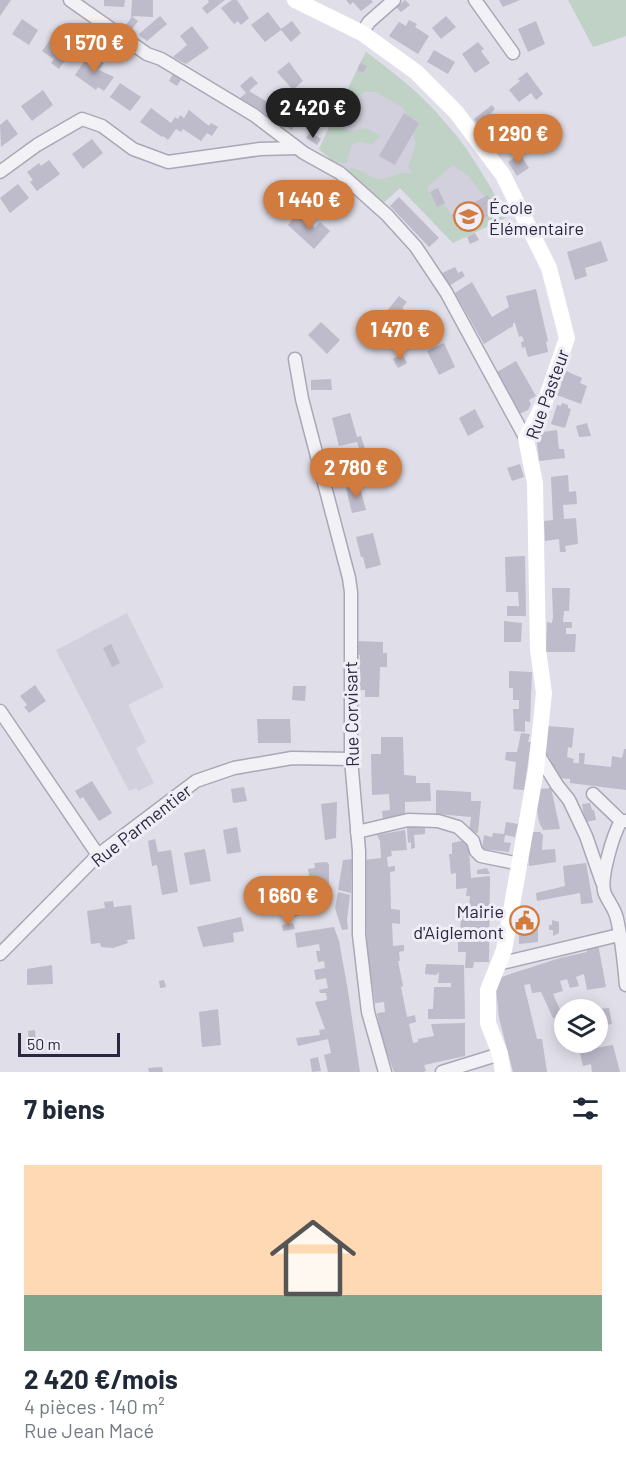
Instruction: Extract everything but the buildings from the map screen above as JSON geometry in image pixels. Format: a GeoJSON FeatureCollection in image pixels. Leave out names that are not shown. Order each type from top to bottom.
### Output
{"type":"FeatureCollection","features":[{"type":"Feature","properties":{"kind":"street"},"geometry":{"type":"LineString","coordinates":[[70,0],[147,54],[161,59],[255,115],[297,148],[340,172],[387,215],[416,247],[446,292],[526,439]]}},
{"type":"Feature","properties":{"kind":"street","name":"Rue Pasteur"},"geometry":{"type":"LineString","coordinates":[[295,0],[362,33],[416,72],[456,112],[503,176],[549,268],[567,338],[546,399],[526,439],[535,483],[538,650],[544,693],[538,754],[504,950],[488,990],[488,1023],[500,1053],[503,1072]]}},
{"type":"Feature","properties":{"kind":"street"},"geometry":{"type":"LineString","coordinates":[[362,33],[369,22],[394,0]]}},
{"type":"Feature","properties":{"kind":"street"},"geometry":{"type":"LineString","coordinates":[[475,0],[513,53]]}},
{"type":"Feature","properties":{"kind":"street"},"geometry":{"type":"LineString","coordinates":[[0,172],[37,145],[82,119],[102,126],[133,149],[168,162],[260,149],[297,148]]}},
{"type":"Feature","properties":{"kind":"street","name":"Rue Corvisart"},"geometry":{"type":"LineString","coordinates":[[295,359],[302,399],[351,592],[351,759],[360,879],[359,935],[368,1012],[385,1072]]}},
{"type":"Feature","properties":{"kind":"street"},"geometry":{"type":"LineString","coordinates":[[0,711],[98,855]]}},
{"type":"Feature","properties":{"kind":"street"},"geometry":{"type":"LineString","coordinates":[[538,754],[569,800],[586,836],[601,876],[604,892],[615,909],[625,961],[626,985]]}},
{"type":"Feature","properties":{"kind":"street","name":"Rue Parmentier"},"geometry":{"type":"LineString","coordinates":[[0,954],[98,855],[196,781],[234,768],[292,758],[351,759]]}},
{"type":"Feature","properties":{"kind":"street"},"geometry":{"type":"LineString","coordinates":[[593,794],[623,821],[615,831],[608,851],[604,892]]}},
{"type":"Feature","properties":{"kind":"street"},"geometry":{"type":"LineString","coordinates":[[357,832],[408,820],[438,821],[458,827],[473,841],[476,852],[481,856],[520,864]]}},
{"type":"Feature","properties":{"kind":"street"},"geometry":{"type":"LineString","coordinates":[[498,964],[619,935]]}},
{"type":"Feature","properties":{"kind":"street"},"geometry":{"type":"LineString","coordinates":[[442,1072],[500,1053]]}},
{"type":"Feature","properties":{"kind":"shaded area","name":"École Élémentaire"},"geometry":{"type":"Polygon","coordinates":[[[366,52],[416,92],[456,135],[467,149],[507,217],[453,243],[400,188],[382,204],[369,190],[319,149],[366,52]]]}},
{"type":"Feature","properties":{"kind":"shaded area"},"geometry":{"type":"Polygon","coordinates":[[[127,613],[164,687],[128,705],[146,742],[136,748],[154,783],[138,791],[136,788],[129,791],[56,650],[127,613]]]}},
{"type":"Feature","properties":{"kind":"green space"},"geometry":{"type":"Polygon","coordinates":[[[568,0],[626,0],[626,36],[593,47],[568,0]]]}},
{"type":"Feature","properties":{"kind":"green space"},"geometry":{"type":"Polygon","coordinates":[[[366,52],[405,82],[431,106],[467,151],[507,217],[453,243],[400,188],[382,204],[369,190],[344,171],[359,170],[376,179],[413,173],[408,167],[416,144],[413,133],[419,122],[407,115],[403,108],[376,92],[364,92],[352,101],[354,104],[349,112],[338,109],[357,70],[363,73],[367,67],[360,63],[366,52]],[[453,165],[427,187],[437,207],[444,203],[460,231],[497,211],[488,195],[484,196],[468,176],[453,165]]]}},
{"type":"Feature","properties":{"kind":"green space"},"geometry":{"type":"Polygon","coordinates":[[[330,125],[352,131],[366,128],[381,136],[372,144],[359,142],[352,144],[347,163],[334,162],[319,149],[330,125]]]}},
{"type":"Feature","properties":{"kind":"place","name":"École Élémentaire"},"geometry":{"type":"Point","coordinates":[468,217]}},
{"type":"Feature","properties":{"kind":"place","name":"Mairie d'Aiglemont"},"geometry":{"type":"Point","coordinates":[525,921]}}]}
